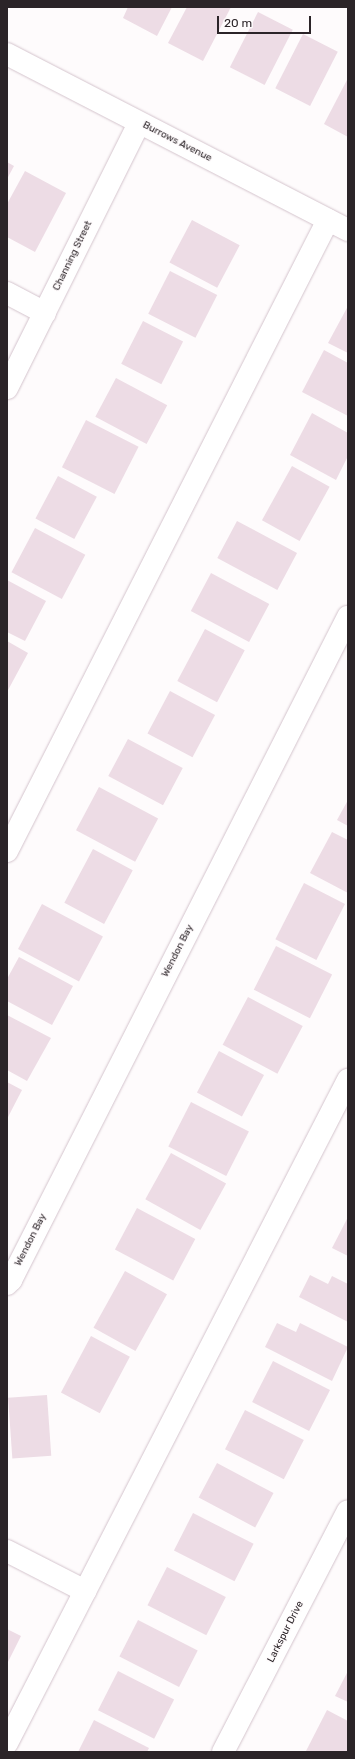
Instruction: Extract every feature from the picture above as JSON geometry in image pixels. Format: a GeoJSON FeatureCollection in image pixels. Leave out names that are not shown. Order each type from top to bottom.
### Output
{"type":"FeatureCollection","features":[{"type":"Feature","properties":{"kind":"street","name":"Burrows Avenue"},"geometry":{"type":"LineString","coordinates":[[7,54],[348,230]]}},
{"type":"Feature","properties":{"kind":"street","name":"Channing Street"},"geometry":{"type":"LineString","coordinates":[[7,388],[139,123]]}},
{"type":"Feature","properties":{"kind":"street"},"geometry":{"type":"LineString","coordinates":[[7,851],[328,220]]}},
{"type":"Feature","properties":{"kind":"street"},"geometry":{"type":"LineString","coordinates":[[7,294],[45,313]]}},
{"type":"Feature","properties":{"kind":"street","name":"Wendon Bay"},"geometry":{"type":"LineString","coordinates":[[7,1284],[11,1280],[348,617]]}},
{"type":"Feature","properties":{"kind":"street"},"geometry":{"type":"LineString","coordinates":[[7,1743],[348,1080]]}},
{"type":"Feature","properties":{"kind":"street","name":"Larkspur Drive"},"geometry":{"type":"LineString","coordinates":[[223,1752],[348,1511]]}},
{"type":"Feature","properties":{"kind":"street"},"geometry":{"type":"LineString","coordinates":[[7,1551],[85,1591]]}},
{"type":"Feature","properties":{"kind":"building"},"geometry":{"type":"Polygon","coordinates":[[[128,7],[172,7],[157,36],[123,18],[128,7]]]}},
{"type":"Feature","properties":{"kind":"building"},"geometry":{"type":"Polygon","coordinates":[[[187,7],[231,7],[203,61],[168,43],[187,7]]]}},
{"type":"Feature","properties":{"kind":"building"},"geometry":{"type":"Polygon","coordinates":[[[258,12],[293,30],[265,85],[230,67],[258,12]]]}},
{"type":"Feature","properties":{"kind":"building"},"geometry":{"type":"Polygon","coordinates":[[[303,34],[338,52],[310,106],[275,88],[303,34]]]}},
{"type":"Feature","properties":{"kind":"building"},"geometry":{"type":"Polygon","coordinates":[[[348,78],[348,137],[324,124],[348,78]]]}},
{"type":"Feature","properties":{"kind":"building"},"geometry":{"type":"Polygon","coordinates":[[[7,162],[14,166],[7,179],[7,162]]]}},
{"type":"Feature","properties":{"kind":"building"},"geometry":{"type":"Polygon","coordinates":[[[25,171],[66,193],[35,252],[7,237],[7,204],[25,171]]]}},
{"type":"Feature","properties":{"kind":"building"},"geometry":{"type":"Polygon","coordinates":[[[192,220],[240,245],[217,288],[169,262],[192,220]]]}},
{"type":"Feature","properties":{"kind":"building"},"geometry":{"type":"Polygon","coordinates":[[[170,271],[217,295],[195,338],[148,314],[170,271]]]}},
{"type":"Feature","properties":{"kind":"building"},"geometry":{"type":"Polygon","coordinates":[[[348,306],[348,353],[328,343],[348,306]]]}},
{"type":"Feature","properties":{"kind":"building"},"geometry":{"type":"Polygon","coordinates":[[[143,321],[183,341],[161,384],[121,364],[143,321]]]}},
{"type":"Feature","properties":{"kind":"building"},"geometry":{"type":"Polygon","coordinates":[[[324,350],[348,363],[348,416],[302,392],[324,350]]]}},
{"type":"Feature","properties":{"kind":"building"},"geometry":{"type":"Polygon","coordinates":[[[116,378],[167,405],[147,444],[95,417],[116,378]]]}},
{"type":"Feature","properties":{"kind":"building"},"geometry":{"type":"Polygon","coordinates":[[[312,413],[348,433],[348,456],[336,480],[290,455],[312,413]]]}},
{"type":"Feature","properties":{"kind":"building"},"geometry":{"type":"Polygon","coordinates":[[[86,420],[139,447],[115,494],[62,467],[86,420]]]}},
{"type":"Feature","properties":{"kind":"building"},"geometry":{"type":"Polygon","coordinates":[[[292,466],[330,487],[300,541],[262,520],[292,466]]]}},
{"type":"Feature","properties":{"kind":"building"},"geometry":{"type":"Polygon","coordinates":[[[58,476],[97,497],[74,539],[35,518],[58,476]]]}},
{"type":"Feature","properties":{"kind":"building"},"geometry":{"type":"Polygon","coordinates":[[[237,521],[297,553],[277,590],[217,558],[237,521]]]}},
{"type":"Feature","properties":{"kind":"building"},"geometry":{"type":"Polygon","coordinates":[[[35,528],[85,555],[62,599],[12,572],[35,528]]]}},
{"type":"Feature","properties":{"kind":"building"},"geometry":{"type":"Polygon","coordinates":[[[211,573],[269,604],[249,642],[191,611],[211,573]]]}},
{"type":"Feature","properties":{"kind":"building"},"geometry":{"type":"Polygon","coordinates":[[[7,580],[46,601],[25,641],[7,632],[7,580]]]}},
{"type":"Feature","properties":{"kind":"building"},"geometry":{"type":"Polygon","coordinates":[[[205,629],[245,650],[217,702],[177,681],[205,629]]]}},
{"type":"Feature","properties":{"kind":"building"},"geometry":{"type":"Polygon","coordinates":[[[7,641],[28,653],[7,692],[7,641]]]}},
{"type":"Feature","properties":{"kind":"building"},"geometry":{"type":"Polygon","coordinates":[[[170,691],[215,715],[192,757],[147,733],[170,691]]]}},
{"type":"Feature","properties":{"kind":"building"},"geometry":{"type":"Polygon","coordinates":[[[128,739],[183,768],[163,805],[108,776],[128,739]]]}},
{"type":"Feature","properties":{"kind":"building"},"geometry":{"type":"Polygon","coordinates":[[[99,787],[158,818],[135,862],[76,830],[99,787]]]}},
{"type":"Feature","properties":{"kind":"building"},"geometry":{"type":"Polygon","coordinates":[[[348,800],[348,826],[337,820],[348,800]]]}},
{"type":"Feature","properties":{"kind":"building"},"geometry":{"type":"Polygon","coordinates":[[[332,832],[348,840],[348,893],[310,873],[332,832]]]}},
{"type":"Feature","properties":{"kind":"building"},"geometry":{"type":"Polygon","coordinates":[[[93,849],[133,870],[104,924],[64,903],[93,849]]]}},
{"type":"Feature","properties":{"kind":"building"},"geometry":{"type":"Polygon","coordinates":[[[304,883],[345,904],[316,960],[275,939],[304,883]]]}},
{"type":"Feature","properties":{"kind":"building"},"geometry":{"type":"Polygon","coordinates":[[[42,904],[103,936],[79,981],[18,949],[42,904]]]}},
{"type":"Feature","properties":{"kind":"building"},"geometry":{"type":"Polygon","coordinates":[[[276,946],[332,975],[310,1018],[254,990],[276,946]]]}},
{"type":"Feature","properties":{"kind":"building"},"geometry":{"type":"Polygon","coordinates":[[[19,957],[73,986],[52,1025],[7,1001],[7,979],[19,957]]]}},
{"type":"Feature","properties":{"kind":"building"},"geometry":{"type":"Polygon","coordinates":[[[248,997],[303,1026],[277,1074],[223,1045],[248,997]]]}},
{"type":"Feature","properties":{"kind":"building"},"geometry":{"type":"Polygon","coordinates":[[[7,1015],[51,1038],[27,1081],[7,1070],[7,1015]]]}},
{"type":"Feature","properties":{"kind":"building"},"geometry":{"type":"Polygon","coordinates":[[[219,1051],[264,1075],[242,1116],[197,1092],[219,1051]]]}},
{"type":"Feature","properties":{"kind":"building"},"geometry":{"type":"Polygon","coordinates":[[[7,1082],[22,1090],[7,1119],[7,1082]]]}},
{"type":"Feature","properties":{"kind":"building"},"geometry":{"type":"Polygon","coordinates":[[[191,1102],[249,1132],[226,1176],[168,1147],[191,1102]]]}},
{"type":"Feature","properties":{"kind":"building"},"geometry":{"type":"Polygon","coordinates":[[[171,1153],[226,1184],[200,1230],[145,1199],[171,1153]]]}},
{"type":"Feature","properties":{"kind":"building"},"geometry":{"type":"Polygon","coordinates":[[[137,1208],[195,1239],[173,1280],[115,1249],[137,1208]]]}},
{"type":"Feature","properties":{"kind":"building"},"geometry":{"type":"Polygon","coordinates":[[[348,1217],[348,1256],[332,1248],[348,1217]]]}},
{"type":"Feature","properties":{"kind":"building"},"geometry":{"type":"Polygon","coordinates":[[[125,1271],[167,1294],[135,1351],[93,1328],[125,1271]]]}},
{"type":"Feature","properties":{"kind":"building"},"geometry":{"type":"Polygon","coordinates":[[[310,1275],[328,1284],[332,1276],[348,1284],[348,1322],[299,1297],[310,1275]]]}},
{"type":"Feature","properties":{"kind":"building"},"geometry":{"type":"Polygon","coordinates":[[[277,1323],[296,1332],[300,1323],[348,1347],[332,1381],[265,1347],[277,1323]]]}},
{"type":"Feature","properties":{"kind":"building"},"geometry":{"type":"Polygon","coordinates":[[[91,1336],[130,1357],[100,1413],[61,1393],[91,1336]]]}},
{"type":"Feature","properties":{"kind":"building"},"geometry":{"type":"Polygon","coordinates":[[[273,1361],[330,1390],[309,1431],[252,1402],[273,1361]]]}},
{"type":"Feature","properties":{"kind":"building"},"geometry":{"type":"Polygon","coordinates":[[[47,1395],[51,1456],[12,1459],[8,1398],[47,1395]]]}},
{"type":"Feature","properties":{"kind":"building"},"geometry":{"type":"Polygon","coordinates":[[[245,1410],[304,1440],[284,1479],[225,1449],[245,1410]]]}},
{"type":"Feature","properties":{"kind":"building"},"geometry":{"type":"Polygon","coordinates":[[[217,1463],[274,1493],[255,1527],[199,1497],[217,1463]]]}},
{"type":"Feature","properties":{"kind":"building"},"geometry":{"type":"Polygon","coordinates":[[[193,1513],[254,1544],[235,1581],[174,1550],[193,1513]]]}},
{"type":"Feature","properties":{"kind":"building"},"geometry":{"type":"Polygon","coordinates":[[[167,1567],[226,1597],[206,1635],[147,1605],[167,1567]]]}},
{"type":"Feature","properties":{"kind":"building"},"geometry":{"type":"Polygon","coordinates":[[[138,1620],[198,1650],[179,1687],[119,1657],[138,1620]]]}},
{"type":"Feature","properties":{"kind":"building"},"geometry":{"type":"Polygon","coordinates":[[[7,1629],[21,1636],[7,1664],[7,1629]]]}},
{"type":"Feature","properties":{"kind":"building"},"geometry":{"type":"Polygon","coordinates":[[[118,1671],[174,1700],[154,1739],[98,1710],[118,1671]]]}},
{"type":"Feature","properties":{"kind":"building"},"geometry":{"type":"Polygon","coordinates":[[[348,1671],[348,1702],[335,1696],[348,1671]]]}},
{"type":"Feature","properties":{"kind":"building"},"geometry":{"type":"Polygon","coordinates":[[[327,1710],[348,1721],[348,1752],[306,1751],[327,1710]]]}},
{"type":"Feature","properties":{"kind":"building"},"geometry":{"type":"Polygon","coordinates":[[[94,1720],[149,1748],[147,1752],[78,1752],[94,1720]]]}}]}
